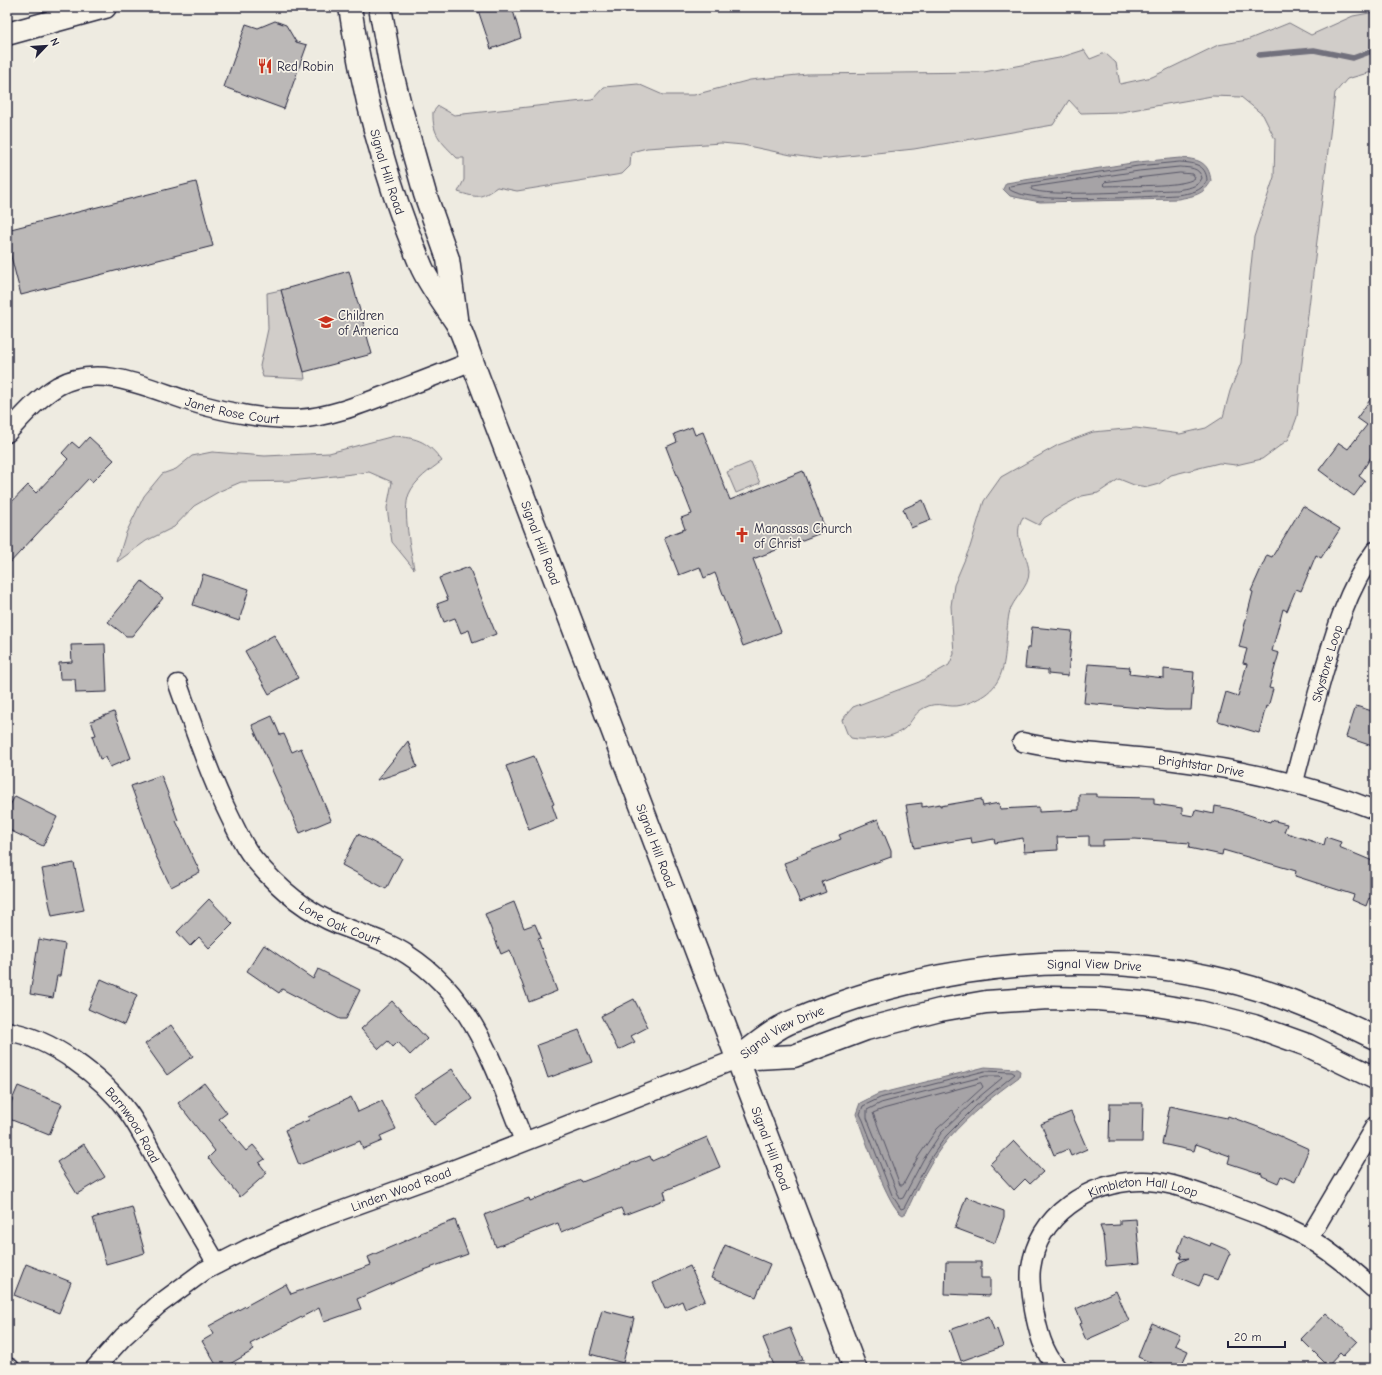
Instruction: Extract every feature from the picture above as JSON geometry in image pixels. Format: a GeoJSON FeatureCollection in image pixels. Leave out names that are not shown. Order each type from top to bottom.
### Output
{"type":"FeatureCollection","features":[{"type":"Feature","properties":{"kind":"main road"},"geometry":{"type":"LineString","coordinates":[[7,34],[105,7]]}},
{"type":"Feature","properties":{"kind":"main road","name":"Signal Hill Road"},"geometry":{"type":"LineString","coordinates":[[350,7],[364,84],[377,140],[394,192],[428,279],[457,324],[472,361],[855,1368]]}},
{"type":"Feature","properties":{"kind":"main road","name":"Signal Hill Road"},"geometry":{"type":"LineString","coordinates":[[380,7],[388,56],[401,109],[425,194],[448,259],[457,324]]}},
{"type":"Feature","properties":{"kind":"main road","name":"Signal View Drive"},"geometry":{"type":"LineString","coordinates":[[737,1059],[781,1027],[865,995],[960,972],[1032,964],[1081,963],[1130,965],[1187,973],[1244,986],[1288,999],[1334,1018],[1375,1038]]}},
{"type":"Feature","properties":{"kind":"main road","name":"Signal View Drive"},"geometry":{"type":"LineString","coordinates":[[737,1059],[794,1056],[872,1027],[948,1008],[1002,1001],[1048,998],[1097,999],[1143,1003],[1199,1012],[1254,1026],[1306,1045],[1375,1078]]}},
{"type":"Feature","properties":{"kind":"street","name":"Janet Rose Court"},"geometry":{"type":"LineString","coordinates":[[7,432],[35,403],[59,385],[88,377],[100,376],[128,381],[198,404],[270,418],[297,419],[320,416],[360,405],[472,361]]}},
{"type":"Feature","properties":{"kind":"street","name":"Skystone Loop"},"geometry":{"type":"LineString","coordinates":[[1294,782],[1333,636],[1350,595],[1367,562],[1375,551]]}},
{"type":"Feature","properties":{"kind":"street","name":"Lone Oak Court"},"geometry":{"type":"LineString","coordinates":[[178,684],[218,792],[240,839],[253,858],[278,885],[297,901],[323,917],[375,938],[408,954],[444,985],[465,1010],[483,1039],[524,1141]]}},
{"type":"Feature","properties":{"kind":"street","name":"Brightstar Drive"},"geometry":{"type":"LineString","coordinates":[[1022,742],[1067,751],[1167,760],[1219,767],[1294,782],[1375,810]]}},
{"type":"Feature","properties":{"kind":"street","name":"Barnwood Road"},"geometry":{"type":"LineString","coordinates":[[7,1031],[31,1037],[60,1052],[87,1070],[106,1087],[128,1112],[217,1264]]}},
{"type":"Feature","properties":{"kind":"street","name":"Linden Wood Road"},"geometry":{"type":"LineString","coordinates":[[95,1368],[123,1337],[158,1305],[188,1282],[217,1264],[247,1249],[310,1222],[442,1174],[737,1059]]}},
{"type":"Feature","properties":{"kind":"street"},"geometry":{"type":"LineString","coordinates":[[1309,1238],[1375,1126]]}},
{"type":"Feature","properties":{"kind":"street","name":"Kimbleton Hall Loop"},"geometry":{"type":"LineString","coordinates":[[1057,1368],[1050,1359],[1042,1342],[1031,1290],[1031,1268],[1037,1246],[1046,1228],[1064,1208],[1082,1195],[1121,1182],[1141,1181],[1167,1184],[1272,1220],[1309,1238],[1351,1268],[1375,1290]]}},
{"type":"Feature","properties":{"kind":"shaded area"},"geometry":{"type":"Polygon","coordinates":[[[1375,12],[1375,71],[1347,79],[1335,93],[1301,372],[1297,417],[1289,439],[1262,459],[1236,465],[1219,463],[1171,475],[1159,484],[1148,487],[1134,485],[1119,479],[1098,493],[1082,496],[1063,506],[1044,518],[1039,525],[1023,517],[1020,524],[1019,538],[1028,564],[1029,577],[1009,614],[1005,657],[998,680],[990,690],[979,698],[957,706],[929,706],[919,712],[903,730],[889,736],[873,739],[851,738],[847,733],[842,720],[853,707],[919,682],[949,665],[954,654],[951,606],[954,585],[970,547],[984,501],[1001,477],[1058,445],[1093,432],[1136,428],[1180,434],[1206,428],[1223,417],[1230,391],[1241,363],[1254,237],[1274,177],[1275,139],[1263,115],[1241,97],[1212,96],[1121,112],[1081,113],[1069,100],[1053,125],[914,149],[819,159],[743,145],[721,143],[647,148],[631,152],[630,166],[622,174],[517,191],[497,187],[487,194],[479,196],[458,192],[464,180],[464,158],[457,158],[443,143],[436,133],[433,120],[433,112],[438,106],[454,115],[592,100],[604,87],[638,84],[663,95],[694,95],[750,80],[807,74],[984,72],[1059,58],[1084,50],[1090,59],[1105,53],[1116,63],[1120,84],[1152,77],[1218,45],[1247,40],[1289,23],[1311,35],[1353,16],[1375,12]]]}},
{"type":"Feature","properties":{"kind":"shaded area"},"geometry":{"type":"Polygon","coordinates":[[[281,290],[305,379],[263,377],[260,366],[268,329],[267,293],[281,290]]]}},
{"type":"Feature","properties":{"kind":"shaded area"},"geometry":{"type":"Polygon","coordinates":[[[394,436],[410,438],[422,442],[432,449],[442,461],[415,484],[407,501],[406,510],[408,531],[414,569],[392,542],[387,508],[392,482],[369,472],[292,481],[241,482],[220,491],[194,506],[174,527],[146,541],[117,562],[126,533],[144,496],[162,474],[176,469],[192,456],[212,452],[265,456],[329,453],[394,436]]]}},
{"type":"Feature","properties":{"kind":"shaded area"},"geometry":{"type":"Polygon","coordinates":[[[751,462],[760,483],[736,493],[727,472],[751,462]]]}},
{"type":"Feature","properties":{"kind":"water"},"geometry":{"type":"Polygon","coordinates":[[[1180,158],[1197,160],[1208,169],[1211,181],[1205,189],[1198,194],[1178,199],[1040,202],[1010,196],[1003,189],[1006,183],[1138,162],[1180,158]]]}},
{"type":"Feature","properties":{"kind":"water"},"geometry":{"type":"Polygon","coordinates":[[[985,1067],[1017,1069],[1020,1071],[1019,1077],[965,1121],[942,1146],[930,1164],[906,1213],[903,1215],[897,1210],[890,1199],[870,1152],[856,1114],[860,1103],[878,1094],[985,1067]]]}},
{"type":"Feature","properties":{"kind":"building"},"geometry":{"type":"Polygon","coordinates":[[[477,7],[512,7],[521,38],[491,49],[477,7]]]}},
{"type":"Feature","properties":{"kind":"building","name":"Red Robin"},"geometry":{"type":"Polygon","coordinates":[[[275,21],[286,25],[296,42],[307,45],[284,109],[224,87],[246,24],[258,28],[275,21]]]}},
{"type":"Feature","properties":{"kind":"building"},"geometry":{"type":"Polygon","coordinates":[[[196,182],[213,246],[21,295],[7,241],[7,230],[196,182]]]}},
{"type":"Feature","properties":{"kind":"building","name":"Children of America"},"geometry":{"type":"Polygon","coordinates":[[[349,271],[372,354],[304,372],[281,290],[349,271]]]}},
{"type":"Feature","properties":{"kind":"building"},"geometry":{"type":"Polygon","coordinates":[[[1375,393],[1375,451],[1359,476],[1365,481],[1354,496],[1319,470],[1339,443],[1348,449],[1367,425],[1357,418],[1375,393]]]}},
{"type":"Feature","properties":{"kind":"building","name":"Manassas Church of Christ"},"geometry":{"type":"Polygon","coordinates":[[[692,427],[695,435],[703,432],[730,500],[803,471],[826,531],[753,559],[781,632],[743,646],[715,573],[704,578],[700,567],[679,575],[664,537],[685,529],[681,518],[692,514],[666,447],[677,442],[674,434],[692,427]]]}},
{"type":"Feature","properties":{"kind":"building"},"geometry":{"type":"Polygon","coordinates":[[[89,437],[114,460],[92,482],[89,478],[7,566],[7,507],[28,485],[36,493],[68,459],[62,453],[72,442],[79,448],[89,437]]]}},
{"type":"Feature","properties":{"kind":"building"},"geometry":{"type":"Polygon","coordinates":[[[923,500],[931,520],[911,528],[903,509],[923,500]]]}},
{"type":"Feature","properties":{"kind":"building"},"geometry":{"type":"Polygon","coordinates":[[[1303,506],[1340,529],[1321,558],[1316,555],[1301,591],[1296,589],[1287,611],[1283,609],[1272,651],[1279,653],[1269,688],[1273,689],[1268,707],[1266,706],[1259,733],[1218,721],[1226,692],[1238,696],[1247,664],[1243,663],[1247,649],[1239,647],[1253,592],[1251,591],[1267,555],[1272,557],[1303,506]]]}},
{"type":"Feature","properties":{"kind":"building"},"geometry":{"type":"Polygon","coordinates":[[[469,567],[496,634],[473,643],[469,630],[461,633],[455,618],[444,622],[437,604],[448,600],[439,578],[469,567]]]}},
{"type":"Feature","properties":{"kind":"building"},"geometry":{"type":"Polygon","coordinates":[[[203,574],[249,589],[239,621],[193,605],[203,574]]]}},
{"type":"Feature","properties":{"kind":"building"},"geometry":{"type":"Polygon","coordinates":[[[142,581],[163,598],[132,636],[126,636],[108,622],[142,581]]]}},
{"type":"Feature","properties":{"kind":"building"},"geometry":{"type":"Polygon","coordinates":[[[1032,627],[1072,631],[1068,676],[1048,674],[1048,670],[1025,668],[1027,648],[1030,648],[1032,627]]]}},
{"type":"Feature","properties":{"kind":"building"},"geometry":{"type":"Polygon","coordinates":[[[274,635],[298,678],[269,694],[245,651],[274,635]]]}},
{"type":"Feature","properties":{"kind":"building"},"geometry":{"type":"Polygon","coordinates":[[[105,644],[107,692],[76,693],[75,679],[60,679],[59,663],[72,662],[71,645],[105,644]]]}},
{"type":"Feature","properties":{"kind":"building"},"geometry":{"type":"Polygon","coordinates":[[[1088,664],[1130,667],[1129,674],[1164,678],[1164,669],[1194,672],[1191,710],[1165,710],[1084,703],[1088,664]]]}},
{"type":"Feature","properties":{"kind":"building"},"geometry":{"type":"Polygon","coordinates":[[[1356,706],[1375,712],[1375,747],[1346,737],[1356,706]]]}},
{"type":"Feature","properties":{"kind":"building"},"geometry":{"type":"Polygon","coordinates":[[[114,712],[131,758],[110,767],[106,757],[100,759],[92,736],[96,735],[91,721],[114,712]]]}},
{"type":"Feature","properties":{"kind":"building"},"geometry":{"type":"Polygon","coordinates":[[[272,716],[280,735],[284,734],[292,752],[301,748],[331,820],[300,833],[252,725],[272,716]]]}},
{"type":"Feature","properties":{"kind":"building"},"geometry":{"type":"Polygon","coordinates":[[[408,741],[417,767],[377,780],[408,741]]]}},
{"type":"Feature","properties":{"kind":"building"},"geometry":{"type":"Polygon","coordinates":[[[534,756],[554,804],[552,805],[557,819],[529,830],[506,766],[534,756]]]}},
{"type":"Feature","properties":{"kind":"building"},"geometry":{"type":"Polygon","coordinates":[[[161,775],[178,820],[176,821],[200,872],[171,887],[154,852],[155,851],[131,786],[161,775]]]}},
{"type":"Feature","properties":{"kind":"building"},"geometry":{"type":"Polygon","coordinates":[[[1079,794],[1097,794],[1097,797],[1154,798],[1154,804],[1182,808],[1182,814],[1193,816],[1195,810],[1214,814],[1215,806],[1231,809],[1270,822],[1271,820],[1287,824],[1284,832],[1324,845],[1326,837],[1341,842],[1339,847],[1375,862],[1375,901],[1369,898],[1366,906],[1352,900],[1354,895],[1295,876],[1296,871],[1223,850],[1222,855],[1189,848],[1190,843],[1135,839],[1103,840],[1103,846],[1089,846],[1089,836],[1057,837],[1058,850],[1024,852],[1023,838],[995,843],[994,839],[972,843],[971,838],[914,848],[906,805],[922,803],[922,807],[940,804],[940,806],[981,799],[983,806],[999,803],[1000,809],[1039,807],[1039,812],[1079,810],[1079,794]]]}},
{"type":"Feature","properties":{"kind":"building"},"geometry":{"type":"Polygon","coordinates":[[[15,796],[57,817],[43,846],[7,829],[7,811],[15,796]]]}},
{"type":"Feature","properties":{"kind":"building"},"geometry":{"type":"Polygon","coordinates":[[[878,819],[891,851],[891,857],[822,882],[826,892],[800,902],[784,863],[798,858],[797,856],[841,839],[839,835],[878,819]]]}},
{"type":"Feature","properties":{"kind":"building"},"geometry":{"type":"Polygon","coordinates":[[[358,834],[402,858],[386,889],[342,865],[358,834]]]}},
{"type":"Feature","properties":{"kind":"building"},"geometry":{"type":"Polygon","coordinates":[[[74,863],[84,910],[52,916],[42,869],[74,863]]]}},
{"type":"Feature","properties":{"kind":"building"},"geometry":{"type":"Polygon","coordinates":[[[209,899],[233,924],[209,948],[199,937],[190,946],[177,932],[209,899]]]}},
{"type":"Feature","properties":{"kind":"building"},"geometry":{"type":"Polygon","coordinates":[[[514,902],[524,928],[535,924],[541,938],[538,939],[557,991],[529,1002],[510,950],[501,954],[485,914],[514,902]]]}},
{"type":"Feature","properties":{"kind":"building"},"geometry":{"type":"Polygon","coordinates":[[[39,939],[65,944],[60,976],[57,976],[53,998],[30,994],[39,939]]]}},
{"type":"Feature","properties":{"kind":"building"},"geometry":{"type":"Polygon","coordinates":[[[264,945],[313,979],[318,969],[360,990],[346,1019],[340,1019],[282,989],[279,993],[247,971],[264,945]]]}},
{"type":"Feature","properties":{"kind":"building"},"geometry":{"type":"Polygon","coordinates":[[[101,979],[137,995],[124,1025],[88,1009],[101,979]]]}},
{"type":"Feature","properties":{"kind":"building"},"geometry":{"type":"Polygon","coordinates":[[[634,999],[648,1027],[631,1036],[635,1042],[618,1050],[601,1016],[634,999]]]}},
{"type":"Feature","properties":{"kind":"building"},"geometry":{"type":"Polygon","coordinates":[[[392,1001],[427,1039],[410,1055],[398,1042],[393,1047],[388,1041],[379,1049],[361,1029],[392,1001]]]}},
{"type":"Feature","properties":{"kind":"building"},"geometry":{"type":"Polygon","coordinates":[[[171,1025],[193,1056],[167,1075],[145,1044],[171,1025]]]}},
{"type":"Feature","properties":{"kind":"building"},"geometry":{"type":"Polygon","coordinates":[[[579,1030],[592,1062],[548,1078],[537,1045],[579,1030]]]}},
{"type":"Feature","properties":{"kind":"building"},"geometry":{"type":"Polygon","coordinates":[[[452,1069],[472,1099],[434,1125],[413,1095],[452,1069]]]}},
{"type":"Feature","properties":{"kind":"building"},"geometry":{"type":"Polygon","coordinates":[[[204,1083],[227,1113],[219,1119],[246,1151],[253,1145],[265,1159],[259,1163],[267,1173],[240,1197],[208,1158],[215,1151],[178,1103],[204,1083]]]}},
{"type":"Feature","properties":{"kind":"building"},"geometry":{"type":"Polygon","coordinates":[[[18,1086],[62,1104],[49,1135],[7,1118],[7,1112],[18,1086]]]}},
{"type":"Feature","properties":{"kind":"building"},"geometry":{"type":"Polygon","coordinates":[[[351,1097],[358,1112],[382,1101],[396,1129],[380,1136],[382,1141],[363,1149],[360,1141],[299,1165],[285,1130],[309,1120],[308,1117],[351,1097]]]}},
{"type":"Feature","properties":{"kind":"building"},"geometry":{"type":"Polygon","coordinates":[[[1110,1103],[1143,1103],[1142,1142],[1109,1142],[1110,1103]]]}},
{"type":"Feature","properties":{"kind":"building"},"geometry":{"type":"Polygon","coordinates":[[[1170,1106],[1227,1118],[1228,1116],[1269,1131],[1309,1149],[1295,1182],[1281,1176],[1278,1183],[1262,1176],[1262,1174],[1228,1163],[1230,1156],[1196,1144],[1194,1151],[1162,1144],[1170,1106]]]}},
{"type":"Feature","properties":{"kind":"building"},"geometry":{"type":"Polygon","coordinates":[[[1071,1112],[1087,1149],[1071,1156],[1068,1149],[1054,1155],[1041,1124],[1071,1112]]]}},
{"type":"Feature","properties":{"kind":"building"},"geometry":{"type":"Polygon","coordinates":[[[707,1137],[720,1167],[664,1191],[666,1199],[624,1215],[621,1208],[561,1232],[558,1223],[496,1247],[484,1215],[529,1198],[530,1201],[581,1180],[582,1182],[650,1156],[652,1161],[707,1137]]]}},
{"type":"Feature","properties":{"kind":"building"},"geometry":{"type":"Polygon","coordinates":[[[1014,1141],[1043,1172],[1030,1184],[1025,1179],[1014,1190],[990,1164],[1014,1141]]]}},
{"type":"Feature","properties":{"kind":"building"},"geometry":{"type":"Polygon","coordinates":[[[84,1144],[105,1177],[77,1194],[57,1162],[84,1144]]]}},
{"type":"Feature","properties":{"kind":"building"},"geometry":{"type":"Polygon","coordinates":[[[966,1197],[1004,1211],[1004,1217],[995,1243],[955,1228],[966,1197]]]}},
{"type":"Feature","properties":{"kind":"building"},"geometry":{"type":"Polygon","coordinates":[[[132,1207],[145,1253],[106,1264],[93,1218],[132,1207]]]}},
{"type":"Feature","properties":{"kind":"building"},"geometry":{"type":"Polygon","coordinates":[[[1136,1219],[1140,1263],[1106,1266],[1103,1235],[1104,1237],[1100,1226],[1120,1225],[1120,1220],[1136,1219]]]}},
{"type":"Feature","properties":{"kind":"building"},"geometry":{"type":"Polygon","coordinates":[[[455,1220],[468,1254],[416,1273],[357,1299],[361,1309],[324,1322],[319,1308],[250,1344],[254,1350],[223,1368],[218,1368],[202,1341],[214,1334],[209,1326],[286,1284],[291,1294],[371,1265],[368,1257],[421,1234],[420,1233],[455,1220]]]}},
{"type":"Feature","properties":{"kind":"building"},"geometry":{"type":"Polygon","coordinates":[[[1184,1235],[1210,1246],[1211,1243],[1230,1251],[1230,1255],[1218,1280],[1204,1275],[1199,1286],[1173,1275],[1178,1263],[1189,1258],[1180,1259],[1182,1253],[1178,1251],[1184,1235]]]}},
{"type":"Feature","properties":{"kind":"building"},"geometry":{"type":"Polygon","coordinates":[[[725,1245],[770,1264],[756,1297],[711,1278],[725,1245]]]}},
{"type":"Feature","properties":{"kind":"building"},"geometry":{"type":"Polygon","coordinates":[[[946,1262],[981,1262],[981,1278],[990,1278],[990,1296],[945,1294],[946,1262]]]}},
{"type":"Feature","properties":{"kind":"building"},"geometry":{"type":"Polygon","coordinates":[[[26,1264],[71,1282],[59,1313],[14,1295],[26,1264]]]}},
{"type":"Feature","properties":{"kind":"building"},"geometry":{"type":"Polygon","coordinates":[[[690,1266],[705,1300],[685,1309],[682,1301],[665,1309],[653,1283],[690,1266]]]}},
{"type":"Feature","properties":{"kind":"building"},"geometry":{"type":"Polygon","coordinates":[[[1116,1291],[1129,1321],[1086,1340],[1079,1324],[1082,1323],[1076,1309],[1116,1291]]]}},
{"type":"Feature","properties":{"kind":"building"},"geometry":{"type":"Polygon","coordinates":[[[602,1310],[634,1318],[623,1363],[590,1354],[602,1310]]]}},
{"type":"Feature","properties":{"kind":"building"},"geometry":{"type":"Polygon","coordinates":[[[1326,1313],[1357,1341],[1343,1356],[1340,1353],[1328,1366],[1301,1339],[1326,1313]]]}},
{"type":"Feature","properties":{"kind":"building"},"geometry":{"type":"Polygon","coordinates":[[[989,1316],[994,1330],[997,1329],[1003,1346],[961,1361],[950,1330],[989,1316]]]}},
{"type":"Feature","properties":{"kind":"building"},"geometry":{"type":"Polygon","coordinates":[[[1152,1323],[1180,1335],[1175,1345],[1188,1351],[1180,1368],[1163,1368],[1138,1357],[1152,1323]]]}},
{"type":"Feature","properties":{"kind":"building"},"geometry":{"type":"Polygon","coordinates":[[[790,1328],[803,1360],[796,1362],[799,1368],[775,1368],[763,1338],[790,1328]]]}},
{"type":"Feature","properties":{"kind":"waterway"},"geometry":{"type":"LineString","coordinates":[[1259,55],[1314,50],[1353,58],[1375,50]]}},
{"type":"Feature","properties":{"kind":"place","name":"Red Robin"},"geometry":{"type":"Point","coordinates":[265,66]}},
{"type":"Feature","properties":{"kind":"place","name":"Children of America"},"geometry":{"type":"Point","coordinates":[326,322]}},
{"type":"Feature","properties":{"kind":"place","name":"Manassas Church of Christ"},"geometry":{"type":"Point","coordinates":[742,535]}}]}
